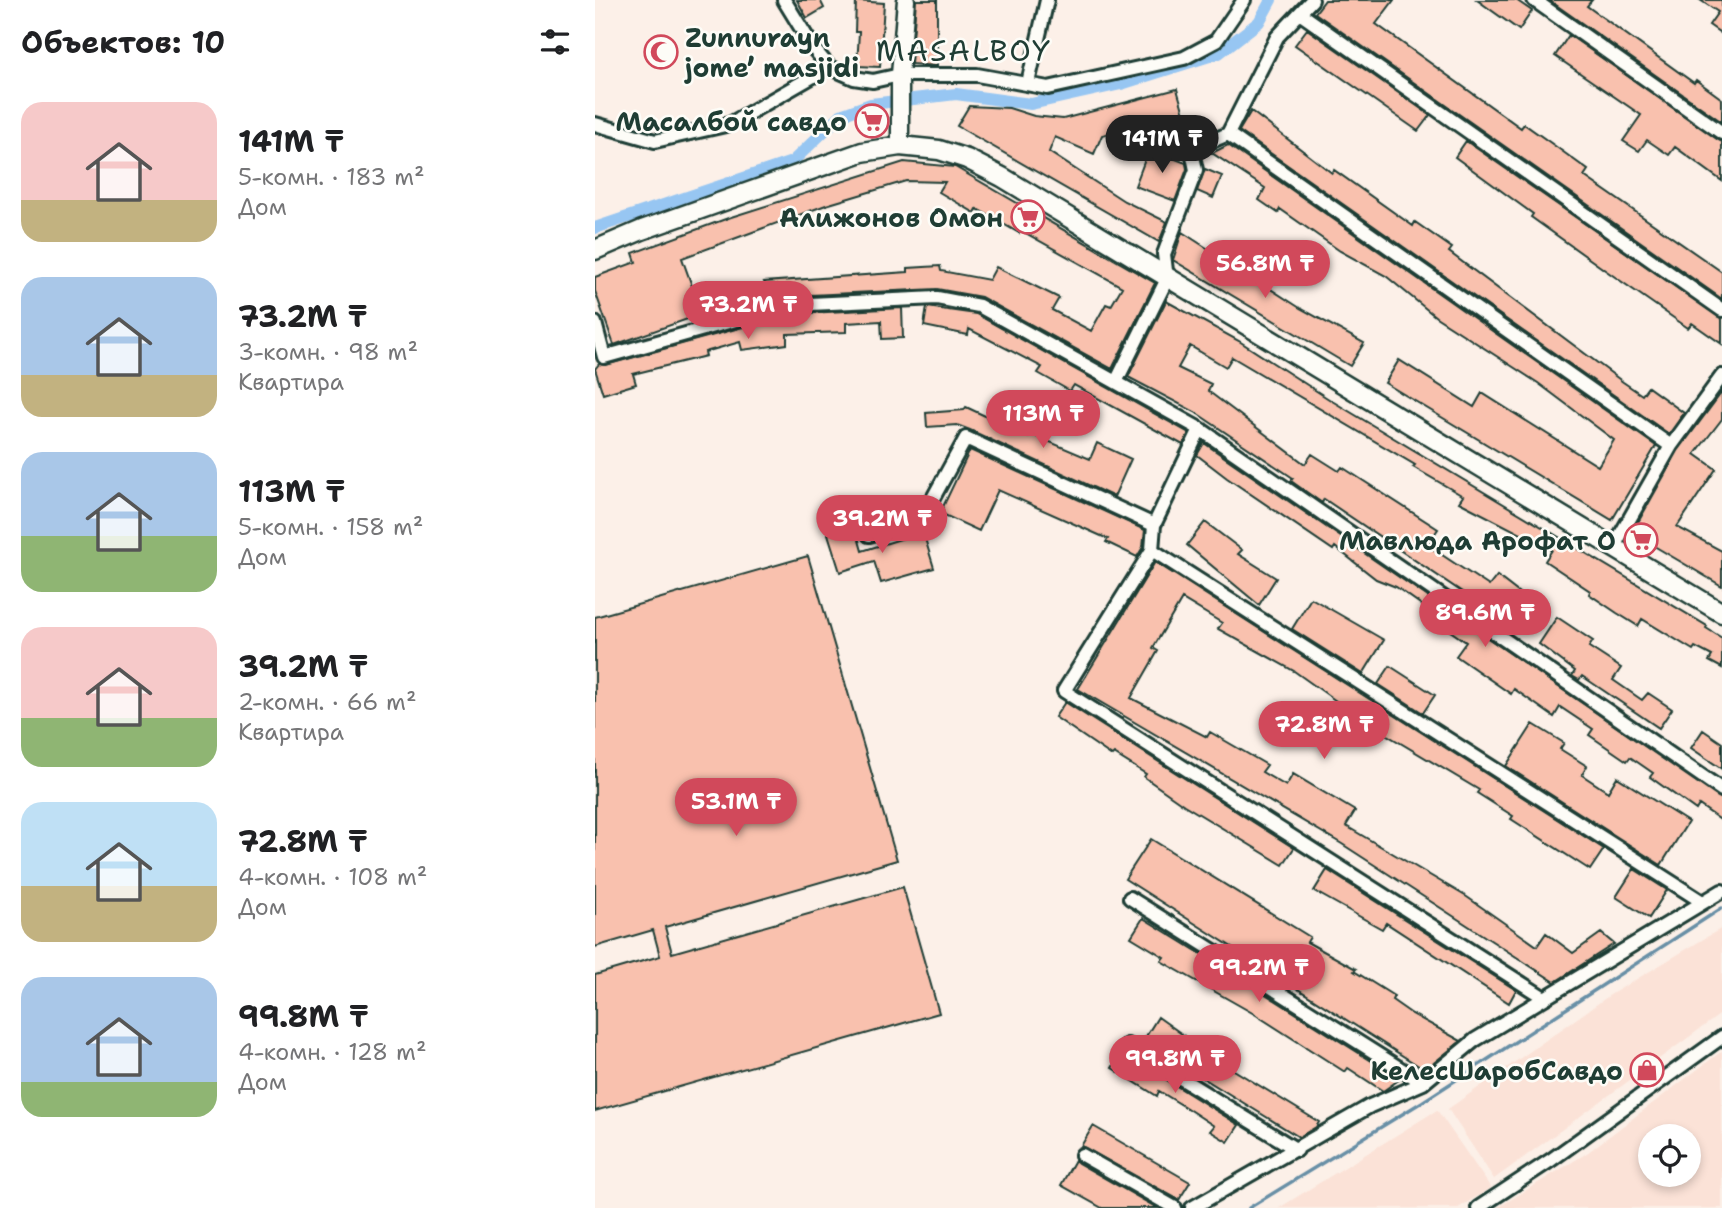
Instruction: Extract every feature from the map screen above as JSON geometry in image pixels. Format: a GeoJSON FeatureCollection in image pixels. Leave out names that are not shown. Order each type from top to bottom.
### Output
{"type":"FeatureCollection","features":[{"type":"Feature","properties":{"kind":"main road"},"geometry":{"type":"LineString","coordinates":[[595,250],[642,230],[843,158],[900,146],[939,150],[967,159],[1044,201],[1167,279],[1722,613]]}},
{"type":"Feature","properties":{"kind":"street"},"geometry":{"type":"LineString","coordinates":[[784,0],[829,67],[855,78],[873,81],[900,75],[977,75],[1048,88],[1184,58],[1216,41],[1244,0]]}},
{"type":"Feature","properties":{"kind":"street"},"geometry":{"type":"LineString","coordinates":[[900,146],[900,75],[906,0]]}},
{"type":"Feature","properties":{"kind":"street"},"geometry":{"type":"LineString","coordinates":[[1028,83],[1047,0]]}},
{"type":"Feature","properties":{"kind":"street"},"geometry":{"type":"LineString","coordinates":[[1116,382],[1167,279],[1164,254],[1196,170],[1193,156],[1198,147],[1228,134],[1277,37],[1312,0]]}},
{"type":"Feature","properties":{"kind":"street"},"geometry":{"type":"LineString","coordinates":[[1535,0],[1722,133]]}},
{"type":"Feature","properties":{"kind":"street"},"geometry":{"type":"LineString","coordinates":[[1301,14],[1722,310]]}},
{"type":"Feature","properties":{"kind":"street"},"geometry":{"type":"LineString","coordinates":[[595,124],[655,141],[730,124],[829,67]]}},
{"type":"Feature","properties":{"kind":"street"},"geometry":{"type":"LineString","coordinates":[[1228,134],[1671,446]]}},
{"type":"Feature","properties":{"kind":"street"},"geometry":{"type":"LineString","coordinates":[[595,323],[604,357],[789,305],[937,298],[979,306],[1200,429],[1722,790]]}},
{"type":"Feature","properties":{"kind":"street"},"geometry":{"type":"LineString","coordinates":[[1613,548],[1671,446],[1722,376]]}},
{"type":"Feature","properties":{"kind":"street"},"geometry":{"type":"LineString","coordinates":[[1200,429],[1154,525],[1152,550],[1064,691],[1543,997]]}},
{"type":"Feature","properties":{"kind":"street"},"geometry":{"type":"LineString","coordinates":[[869,535],[921,520],[966,438],[1154,525]]}},
{"type":"Feature","properties":{"kind":"street"},"geometry":{"type":"LineString","coordinates":[[1152,550],[1701,901]]}},
{"type":"Feature","properties":{"kind":"street"},"geometry":{"type":"LineString","coordinates":[[1192,1208],[1370,1107],[1423,1083],[1475,1040],[1701,901],[1722,891]]}},
{"type":"Feature","properties":{"kind":"street"},"geometry":{"type":"LineString","coordinates":[[1130,898],[1423,1083]]}},
{"type":"Feature","properties":{"kind":"street"},"geometry":{"type":"LineString","coordinates":[[1478,1208],[1551,1160],[1722,1037]]}},
{"type":"Feature","properties":{"kind":"street"},"geometry":{"type":"LineString","coordinates":[[1127,1045],[1297,1150]]}},
{"type":"Feature","properties":{"kind":"street"},"geometry":{"type":"LineString","coordinates":[[1082,1155],[1175,1208]]}},
{"type":"Feature","properties":{"kind":"shaded area"},"geometry":{"type":"Polygon","coordinates":[[[1722,928],[1722,1013],[1494,1179],[1448,1109],[1610,995],[1722,928]]]}},
{"type":"Feature","properties":{"kind":"shaded area"},"geometry":{"type":"Polygon","coordinates":[[[1722,1051],[1722,1208],[1497,1208],[1587,1153],[1722,1051]]]}},
{"type":"Feature","properties":{"kind":"shaded area"},"geometry":{"type":"Polygon","coordinates":[[[1437,1110],[1491,1188],[1458,1208],[1279,1208],[1437,1110]]]}},
{"type":"Feature","properties":{"kind":"building"},"geometry":{"type":"Polygon","coordinates":[[[797,0],[820,0],[824,8],[807,18],[797,0]]]}},
{"type":"Feature","properties":{"kind":"building"},"geometry":{"type":"Polygon","coordinates":[[[916,0],[937,0],[937,66],[911,64],[916,0]]]}},
{"type":"Feature","properties":{"kind":"building"},"geometry":{"type":"Polygon","coordinates":[[[1325,0],[1394,0],[1376,24],[1521,128],[1524,124],[1555,146],[1588,170],[1584,176],[1722,272],[1722,299],[1315,13],[1325,0]]]}},
{"type":"Feature","properties":{"kind":"building"},"geometry":{"type":"Polygon","coordinates":[[[1477,0],[1516,0],[1532,11],[1519,30],[1477,0]]]}},
{"type":"Feature","properties":{"kind":"building"},"geometry":{"type":"Polygon","coordinates":[[[1549,0],[1592,0],[1587,6],[1694,83],[1696,80],[1722,99],[1722,122],[1549,0]]]}},
{"type":"Feature","properties":{"kind":"building"},"geometry":{"type":"Polygon","coordinates":[[[1700,0],[1722,0],[1722,34],[1709,25],[1718,12],[1700,0]]]}},
{"type":"Feature","properties":{"kind":"building"},"geometry":{"type":"Polygon","coordinates":[[[856,1],[884,3],[880,67],[857,66],[859,32],[855,32],[856,1]]]}},
{"type":"Feature","properties":{"kind":"building"},"geometry":{"type":"Polygon","coordinates":[[[1307,29],[1430,115],[1418,131],[1295,45],[1307,29]]]}},
{"type":"Feature","properties":{"kind":"building"},"geometry":{"type":"Polygon","coordinates":[[[1569,35],[1722,142],[1722,181],[1675,147],[1669,155],[1647,140],[1639,151],[1623,141],[1641,115],[1555,56],[1569,35]]]}},
{"type":"Feature","properties":{"kind":"building"},"geometry":{"type":"Polygon","coordinates":[[[1177,89],[1185,117],[1102,135],[1094,154],[1055,137],[1049,152],[1124,201],[1167,222],[1159,242],[957,126],[969,106],[1009,108],[1034,116],[1063,119],[1177,89]]]}},
{"type":"Feature","properties":{"kind":"building"},"geometry":{"type":"Polygon","coordinates":[[[1251,111],[1332,173],[1334,170],[1413,226],[1415,222],[1452,248],[1449,252],[1623,382],[1642,395],[1648,387],[1684,413],[1669,434],[1239,131],[1251,111]]]}},
{"type":"Feature","properties":{"kind":"building"},"geometry":{"type":"Polygon","coordinates":[[[1466,141],[1722,319],[1722,344],[1692,323],[1688,328],[1605,270],[1531,217],[1533,214],[1455,157],[1466,141]]]}},
{"type":"Feature","properties":{"kind":"building"},"geometry":{"type":"Polygon","coordinates":[[[1228,145],[1656,446],[1612,520],[1385,383],[1399,360],[1474,407],[1482,393],[1598,466],[1614,440],[1538,383],[1436,317],[1386,276],[1340,251],[1280,209],[1278,213],[1259,200],[1265,188],[1212,153],[1228,145]]]}},
{"type":"Feature","properties":{"kind":"building"},"geometry":{"type":"Polygon","coordinates":[[[1149,149],[1186,163],[1187,169],[1175,201],[1135,186],[1149,149]]]}},
{"type":"Feature","properties":{"kind":"building"},"geometry":{"type":"Polygon","coordinates":[[[904,162],[955,167],[1155,283],[1112,369],[981,297],[937,289],[789,296],[772,301],[764,282],[908,272],[908,268],[940,266],[941,271],[989,280],[996,267],[1059,298],[1052,310],[1091,331],[1106,304],[1111,306],[1122,287],[1020,230],[1019,233],[977,209],[975,213],[939,192],[945,182],[906,181],[826,205],[682,258],[702,314],[614,345],[595,291],[595,277],[636,262],[633,253],[731,217],[904,162]]]}},
{"type":"Feature","properties":{"kind":"building"},"geometry":{"type":"Polygon","coordinates":[[[1205,169],[1222,176],[1213,198],[1197,191],[1205,169]]]}},
{"type":"Feature","properties":{"kind":"building"},"geometry":{"type":"Polygon","coordinates":[[[1182,232],[1300,308],[1364,343],[1350,366],[1173,260],[1182,232]]]}},
{"type":"Feature","properties":{"kind":"building"},"geometry":{"type":"Polygon","coordinates":[[[1166,301],[1239,341],[1332,401],[1707,626],[1706,628],[1722,638],[1722,668],[1709,661],[1712,656],[1695,647],[1693,650],[1642,619],[1638,626],[1617,613],[1545,561],[1552,550],[1459,502],[1463,496],[1413,467],[1415,465],[1232,357],[1226,367],[1190,346],[1178,368],[1211,384],[1208,391],[1305,464],[1312,454],[1339,471],[1342,467],[1438,529],[1427,545],[1489,586],[1497,576],[1536,606],[1520,631],[1324,499],[1322,503],[1291,481],[1293,478],[1195,412],[1128,377],[1166,301]]]}},
{"type":"Feature","properties":{"kind":"building"},"geometry":{"type":"Polygon","coordinates":[[[927,307],[976,314],[1189,433],[1183,445],[1074,385],[1070,391],[1038,373],[1042,367],[969,329],[968,335],[924,326],[927,307]]]}},
{"type":"Feature","properties":{"kind":"building"},"geometry":{"type":"Polygon","coordinates":[[[902,308],[903,338],[882,339],[881,321],[846,323],[846,332],[787,334],[787,344],[742,350],[740,342],[705,352],[706,356],[633,374],[636,384],[603,394],[595,369],[599,364],[606,365],[790,314],[902,308]]]}},
{"type":"Feature","properties":{"kind":"building"},"geometry":{"type":"Polygon","coordinates":[[[1722,392],[1722,419],[1695,454],[1716,469],[1677,527],[1722,551],[1722,586],[1632,533],[1678,451],[1722,392]]]}},
{"type":"Feature","properties":{"kind":"building"},"geometry":{"type":"Polygon","coordinates":[[[966,407],[1028,436],[1029,433],[1090,459],[1097,443],[1131,459],[1114,497],[957,425],[927,427],[926,413],[964,410],[966,407]]]}},
{"type":"Feature","properties":{"kind":"building"},"geometry":{"type":"Polygon","coordinates":[[[1204,443],[1722,799],[1722,821],[1699,805],[1696,810],[1650,777],[1653,773],[1630,757],[1627,761],[1589,735],[1593,729],[1560,707],[1554,717],[1514,689],[1511,694],[1456,656],[1466,642],[1430,617],[1433,613],[1396,587],[1376,579],[1335,547],[1333,550],[1227,478],[1197,455],[1204,443]]]}},
{"type":"Feature","properties":{"kind":"building"},"geometry":{"type":"Polygon","coordinates":[[[970,450],[1145,530],[1143,547],[1137,557],[1106,542],[1108,539],[998,490],[979,531],[940,513],[970,450]]]}},
{"type":"Feature","properties":{"kind":"building"},"geometry":{"type":"Polygon","coordinates":[[[1205,522],[1242,550],[1238,554],[1276,578],[1259,605],[1187,545],[1205,522]]]}},
{"type":"Feature","properties":{"kind":"building"},"geometry":{"type":"Polygon","coordinates":[[[855,526],[862,551],[923,532],[934,568],[881,583],[874,561],[840,572],[828,534],[855,526]]]}},
{"type":"Feature","properties":{"kind":"building"},"geometry":{"type":"Polygon","coordinates":[[[808,556],[897,860],[665,927],[672,953],[903,887],[939,1013],[595,1111],[595,975],[660,956],[653,930],[595,947],[595,617],[808,556]]]}},
{"type":"Feature","properties":{"kind":"building"},"geometry":{"type":"Polygon","coordinates":[[[1155,562],[1604,849],[1590,870],[1511,819],[1513,816],[1477,793],[1479,790],[1367,723],[1294,671],[1218,629],[1222,623],[1182,599],[1153,648],[1158,651],[1131,698],[1207,737],[1210,732],[1267,765],[1262,772],[1286,786],[1293,774],[1355,811],[1346,826],[1467,897],[1537,946],[1546,933],[1573,953],[1601,933],[1614,944],[1555,982],[1342,844],[1078,689],[1155,562]]]}},
{"type":"Feature","properties":{"kind":"building"},"geometry":{"type":"Polygon","coordinates":[[[1311,598],[1384,640],[1363,674],[1292,629],[1311,598]]]}},
{"type":"Feature","properties":{"kind":"building"},"geometry":{"type":"Polygon","coordinates":[[[1557,617],[1593,641],[1589,647],[1621,668],[1613,680],[1642,700],[1648,693],[1672,709],[1659,728],[1582,676],[1579,680],[1572,676],[1575,671],[1539,644],[1557,617]]]}},
{"type":"Feature","properties":{"kind":"building"},"geometry":{"type":"Polygon","coordinates":[[[1390,666],[1435,695],[1423,713],[1378,684],[1390,666]]]}},
{"type":"Feature","properties":{"kind":"building"},"geometry":{"type":"Polygon","coordinates":[[[1065,702],[1294,848],[1283,865],[1184,805],[1144,777],[1146,774],[1114,754],[1112,756],[1055,717],[1065,702]]]}},
{"type":"Feature","properties":{"kind":"building"},"geometry":{"type":"Polygon","coordinates":[[[1533,724],[1564,743],[1560,749],[1587,766],[1582,775],[1608,792],[1617,777],[1688,822],[1661,865],[1506,766],[1533,724]]]}},
{"type":"Feature","properties":{"kind":"building"},"geometry":{"type":"Polygon","coordinates":[[[1703,730],[1722,743],[1722,769],[1691,748],[1703,730]]]}},
{"type":"Feature","properties":{"kind":"building"},"geometry":{"type":"Polygon","coordinates":[[[1151,839],[1310,937],[1307,942],[1356,969],[1354,971],[1394,996],[1392,1000],[1412,1014],[1461,1041],[1425,1070],[1125,879],[1151,839]]]}},
{"type":"Feature","properties":{"kind":"building"},"geometry":{"type":"Polygon","coordinates":[[[1634,869],[1667,890],[1649,918],[1616,897],[1634,869]]]}},
{"type":"Feature","properties":{"kind":"building"},"geometry":{"type":"Polygon","coordinates":[[[1327,870],[1516,990],[1509,1003],[1386,923],[1382,929],[1314,891],[1327,870]]]}},
{"type":"Feature","properties":{"kind":"building"},"geometry":{"type":"Polygon","coordinates":[[[1143,918],[1400,1079],[1383,1091],[1348,1068],[1345,1072],[1256,1015],[1161,961],[1164,957],[1131,937],[1143,918]]]}},
{"type":"Feature","properties":{"kind":"building"},"geometry":{"type":"Polygon","coordinates":[[[1158,1017],[1224,1064],[1319,1122],[1316,1127],[1299,1137],[1143,1041],[1158,1017]]]}},
{"type":"Feature","properties":{"kind":"building"},"geometry":{"type":"Polygon","coordinates":[[[1122,1052],[1239,1125],[1228,1142],[1210,1131],[1214,1126],[1185,1107],[1159,1091],[1157,1096],[1112,1068],[1122,1052]]]}},
{"type":"Feature","properties":{"kind":"building"},"geometry":{"type":"Polygon","coordinates":[[[1093,1126],[1190,1182],[1179,1200],[1081,1146],[1093,1126]]]}},
{"type":"Feature","properties":{"kind":"building"},"geometry":{"type":"Polygon","coordinates":[[[1075,1160],[1157,1208],[1102,1208],[1061,1185],[1075,1160]]]}},
{"type":"Feature","properties":{"kind":"waterway"},"geometry":{"type":"LineString","coordinates":[[595,228],[792,162],[841,115],[871,104],[956,94],[1031,104],[1121,84],[1219,53],[1259,22],[1271,0]]}},
{"type":"Feature","properties":{"kind":"waterway"},"geometry":{"type":"LineString","coordinates":[[1249,1208],[1422,1102],[1722,908]]}},
{"type":"Feature","properties":{"kind":"place","name":"Zunnurayn jome’ masjidi"},"geometry":{"type":"Point","coordinates":[661,52]}},
{"type":"Feature","properties":{"kind":"place","name":"Масалбой савдо"},"geometry":{"type":"Point","coordinates":[872,121]}},
{"type":"Feature","properties":{"kind":"place","name":"Алижонов Омон"},"geometry":{"type":"Point","coordinates":[1028,217]}},
{"type":"Feature","properties":{"kind":"place","name":"Мавлюда Арофат О"},"geometry":{"type":"Point","coordinates":[1641,540]}},
{"type":"Feature","properties":{"kind":"place","name":"КелесШаробСавдо"},"geometry":{"type":"Point","coordinates":[1647,1070]}},
{"type":"Feature","properties":{"kind":"district","name":"MASALBOY"},"geometry":{"type":"Point","coordinates":[964,50]}}]}
